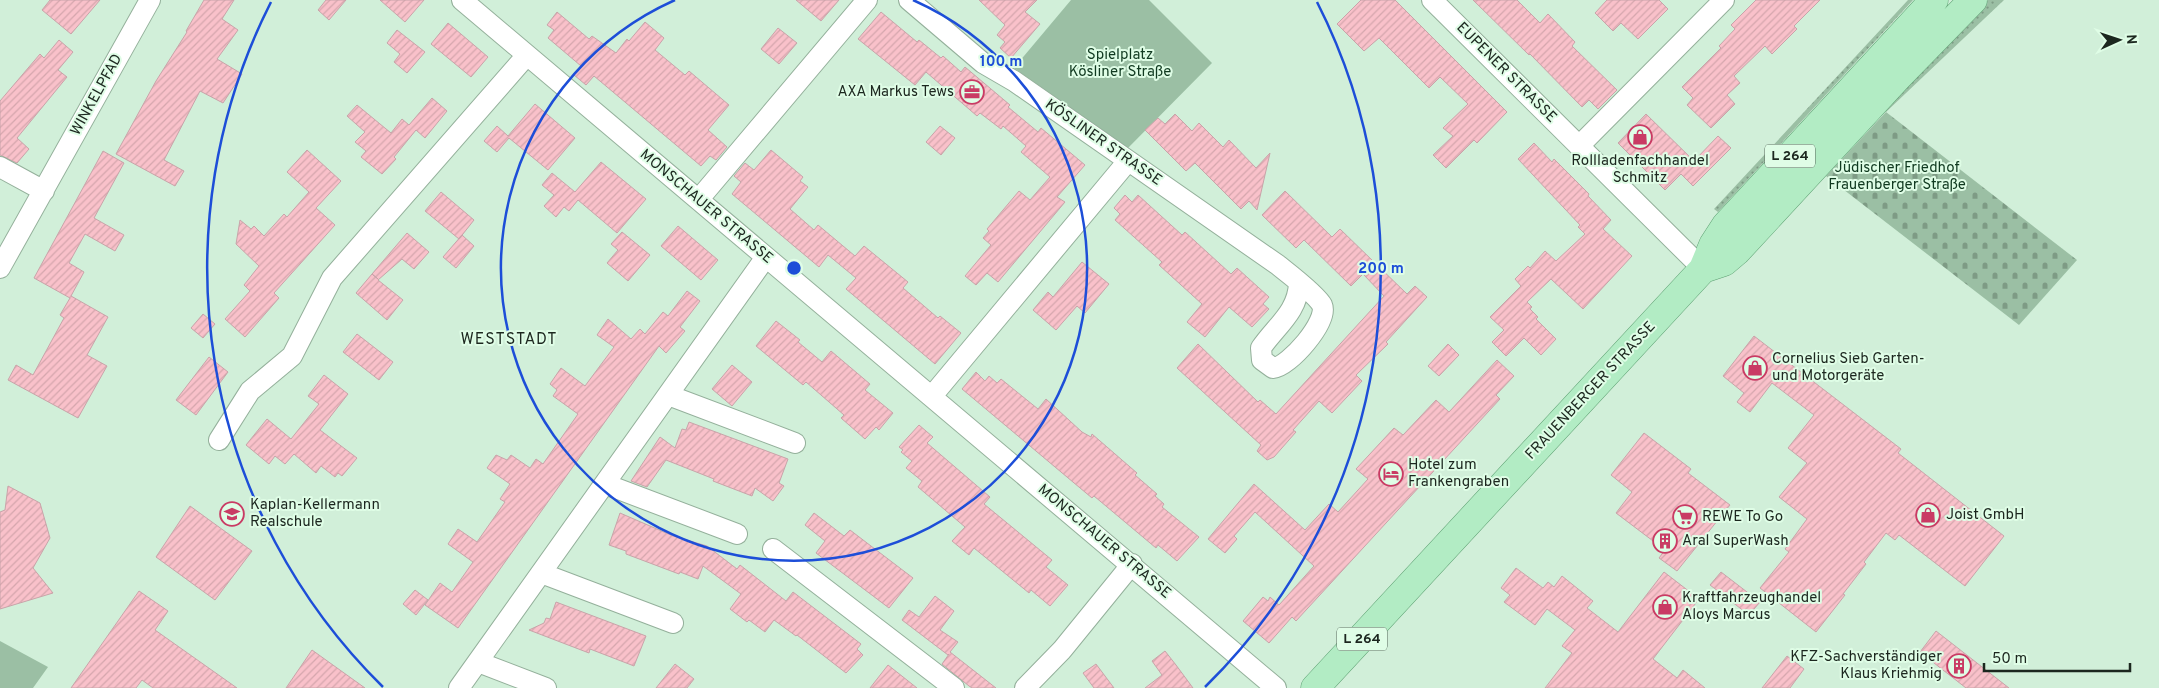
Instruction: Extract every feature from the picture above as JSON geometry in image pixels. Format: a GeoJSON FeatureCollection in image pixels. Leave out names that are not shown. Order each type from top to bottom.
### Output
{"type":"FeatureCollection","features":[{"type":"Feature","properties":{"kind":"main road","name":"FRAUENBERGER STRASSE"},"geometry":{"type":"LineString","coordinates":[[1316,688],[1703,269],[1713,245],[1726,225],[1934,0]]}},
{"type":"Feature","properties":{"kind":"main road","name":"FRAUENBERGER STRASSE"},"geometry":{"type":"LineString","coordinates":[[1703,269],[1724,262],[1737,251],[1896,78],[1973,0]]}},
{"type":"Feature","properties":{"kind":"street","name":"WINKELPFAD"},"geometry":{"type":"LineString","coordinates":[[0,268],[150,0]]}},
{"type":"Feature","properties":{"kind":"street","name":"MONSCHAUER STRASSE"},"geometry":{"type":"LineString","coordinates":[[462,0],[1132,564],[1276,688]]}},
{"type":"Feature","properties":{"kind":"street"},"geometry":{"type":"LineString","coordinates":[[699,199],[867,0]]}},
{"type":"Feature","properties":{"kind":"street","name":"KÖSLINER STRASSE"},"geometry":{"type":"LineString","coordinates":[[909,0],[983,62],[1014,81],[1278,265],[1298,283]]}},
{"type":"Feature","properties":{"kind":"street","name":"EUPENER STRASSE"},"geometry":{"type":"LineString","coordinates":[[1432,0],[1703,269]]}},
{"type":"Feature","properties":{"kind":"street"},"geometry":{"type":"LineString","coordinates":[[1579,146],[1724,0]]}},
{"type":"Feature","properties":{"kind":"street"},"geometry":{"type":"LineString","coordinates":[[219,440],[250,391],[292,356],[332,278],[527,55]]}},
{"type":"Feature","properties":{"kind":"street"},"geometry":{"type":"LineString","coordinates":[[932,396],[1128,161]]}},
{"type":"Feature","properties":{"kind":"street"},"geometry":{"type":"LineString","coordinates":[[0,167],[44,191]]}},
{"type":"Feature","properties":{"kind":"street"},"geometry":{"type":"LineString","coordinates":[[460,688],[766,257]]}},
{"type":"Feature","properties":{"kind":"street"},"geometry":{"type":"LineString","coordinates":[[668,395],[795,443]]}},
{"type":"Feature","properties":{"kind":"street"},"geometry":{"type":"LineString","coordinates":[[604,484],[737,534]]}},
{"type":"Feature","properties":{"kind":"street"},"geometry":{"type":"LineString","coordinates":[[773,549],[954,688]]}},
{"type":"Feature","properties":{"kind":"street"},"geometry":{"type":"LineString","coordinates":[[1025,688],[1062,650],[1132,564]]}},
{"type":"Feature","properties":{"kind":"street"},"geometry":{"type":"LineString","coordinates":[[541,573],[673,623]]}},
{"type":"Feature","properties":{"kind":"street"},"geometry":{"type":"LineString","coordinates":[[478,662],[546,688]]}},
{"type":"Feature","properties":{"kind":"green space","name":"Spielplatz Kösliner Straße"},"geometry":{"type":"Polygon","coordinates":[[[1071,0],[1149,0],[1212,63],[1128,148],[1014,68],[1071,0]]]}},
{"type":"Feature","properties":{"kind":"green space"},"geometry":{"type":"Polygon","coordinates":[[[1908,0],[1913,0],[1718,212],[1714,209],[1908,0]]]}},
{"type":"Feature","properties":{"kind":"green space"},"geometry":{"type":"Polygon","coordinates":[[[1988,0],[2004,0],[1886,112],[1882,108],[1988,0]]]}},
{"type":"Feature","properties":{"kind":"green space","name":"Jüdischer Friedhof Frauenberger Straße"},"geometry":{"type":"Polygon","coordinates":[[[1886,112],[2077,260],[2019,325],[1826,176],[1886,112]]]}},
{"type":"Feature","properties":{"kind":"green space"},"geometry":{"type":"Polygon","coordinates":[[[0,641],[48,667],[33,688],[0,688],[0,641]]]}},
{"type":"Feature","properties":{"kind":"building"},"geometry":{"type":"Polygon","coordinates":[[[50,0],[100,0],[71,34],[42,10],[50,0]]]}},
{"type":"Feature","properties":{"kind":"building"},"geometry":{"type":"Polygon","coordinates":[[[204,0],[234,0],[222,19],[238,30],[217,59],[242,74],[223,103],[200,91],[164,160],[184,171],[175,186],[116,154],[204,0]]]}},
{"type":"Feature","properties":{"kind":"building"},"geometry":{"type":"Polygon","coordinates":[[[326,0],[346,0],[329,20],[318,10],[326,0]]]}},
{"type":"Feature","properties":{"kind":"building"},"geometry":{"type":"Polygon","coordinates":[[[380,0],[424,0],[405,22],[380,0]]]}},
{"type":"Feature","properties":{"kind":"building"},"geometry":{"type":"Polygon","coordinates":[[[796,0],[839,0],[821,21],[796,0]]]}},
{"type":"Feature","properties":{"kind":"building"},"geometry":{"type":"Polygon","coordinates":[[[979,0],[1037,0],[1025,12],[1040,24],[1011,58],[1000,48],[1005,42],[997,35],[1005,25],[979,0]]]}},
{"type":"Feature","properties":{"kind":"building"},"geometry":{"type":"Polygon","coordinates":[[[1361,0],[1395,0],[1507,112],[1477,143],[1474,140],[1446,168],[1433,155],[1453,136],[1443,128],[1468,104],[1440,77],[1429,88],[1379,38],[1364,51],[1337,24],[1361,0]]]}},
{"type":"Feature","properties":{"kind":"building"},"geometry":{"type":"Polygon","coordinates":[[[1473,0],[1517,0],[1540,23],[1548,14],[1575,42],[1572,46],[1617,90],[1598,109],[1589,100],[1582,107],[1473,0]]]}},
{"type":"Feature","properties":{"kind":"building"},"geometry":{"type":"Polygon","coordinates":[[[1607,0],[1659,0],[1668,9],[1638,39],[1621,23],[1613,31],[1595,13],[1607,0]]]}},
{"type":"Feature","properties":{"kind":"building"},"geometry":{"type":"Polygon","coordinates":[[[1756,0],[1820,0],[1794,26],[1797,29],[1772,54],[1765,46],[1734,76],[1740,83],[1727,95],[1735,104],[1711,128],[1687,105],[1693,98],[1682,87],[1721,48],[1719,46],[1735,29],[1731,25],[1756,0]]]}},
{"type":"Feature","properties":{"kind":"building"},"geometry":{"type":"Polygon","coordinates":[[[557,12],[589,39],[592,36],[616,53],[627,39],[629,41],[645,22],[664,38],[655,50],[685,75],[689,71],[729,105],[708,130],[727,147],[716,160],[710,156],[701,166],[594,76],[586,85],[574,75],[581,66],[548,38],[554,30],[547,25],[557,12]]]}},
{"type":"Feature","properties":{"kind":"building"},"geometry":{"type":"Polygon","coordinates":[[[881,12],[917,42],[919,40],[941,58],[943,56],[961,72],[965,67],[1010,105],[1008,107],[1038,132],[1041,128],[1085,165],[1057,197],[1065,202],[998,282],[987,273],[976,285],[965,276],[991,245],[983,238],[989,231],[987,229],[1019,191],[1030,200],[1050,177],[1021,152],[1026,146],[1003,126],[1001,129],[980,113],[977,116],[926,72],[915,85],[858,39],[881,12]]]}},
{"type":"Feature","properties":{"kind":"building"},"geometry":{"type":"Polygon","coordinates":[[[448,23],[488,57],[471,77],[431,44],[448,23]]]}},
{"type":"Feature","properties":{"kind":"building"},"geometry":{"type":"Polygon","coordinates":[[[778,28],[797,43],[779,64],[761,49],[778,28]]]}},
{"type":"Feature","properties":{"kind":"building"},"geometry":{"type":"Polygon","coordinates":[[[397,30],[425,52],[407,73],[394,62],[400,54],[387,43],[397,30]]]}},
{"type":"Feature","properties":{"kind":"building"},"geometry":{"type":"Polygon","coordinates":[[[59,40],[73,52],[58,70],[67,77],[17,138],[29,149],[17,163],[0,155],[0,101],[40,54],[44,58],[59,40]]]}},
{"type":"Feature","properties":{"kind":"building"},"geometry":{"type":"Polygon","coordinates":[[[432,98],[447,111],[425,138],[416,130],[394,157],[396,159],[382,174],[361,157],[366,151],[355,142],[365,132],[347,116],[357,105],[391,133],[402,119],[409,125],[432,98]]]}},
{"type":"Feature","properties":{"kind":"building"},"geometry":{"type":"Polygon","coordinates":[[[535,104],[575,138],[548,170],[509,138],[497,152],[484,141],[497,126],[508,136],[535,104]]]}},
{"type":"Feature","properties":{"kind":"building"},"geometry":{"type":"Polygon","coordinates":[[[1175,114],[1192,131],[1199,123],[1223,147],[1229,140],[1256,168],[1270,153],[1257,210],[1249,201],[1241,209],[1195,163],[1186,171],[1145,130],[1158,118],[1165,124],[1175,114]]]}},
{"type":"Feature","properties":{"kind":"building"},"geometry":{"type":"Polygon","coordinates":[[[1646,114],[1694,161],[1718,136],[1731,148],[1693,186],[1681,174],[1665,190],[1618,143],[1646,114]]]}},
{"type":"Feature","properties":{"kind":"building"},"geometry":{"type":"Polygon","coordinates":[[[940,126],[955,138],[941,155],[926,142],[940,126]]]}},
{"type":"Feature","properties":{"kind":"building"},"geometry":{"type":"Polygon","coordinates":[[[1534,143],[1552,162],[1554,159],[1589,194],[1588,196],[1611,220],[1603,229],[1632,256],[1583,309],[1551,279],[1527,302],[1532,307],[1530,309],[1538,317],[1536,319],[1556,339],[1541,355],[1524,338],[1506,356],[1492,342],[1504,330],[1490,317],[1521,286],[1515,279],[1528,266],[1530,268],[1545,251],[1556,261],[1585,234],[1578,227],[1580,225],[1518,159],[1534,143]]]}},
{"type":"Feature","properties":{"kind":"building"},"geometry":{"type":"Polygon","coordinates":[[[307,150],[341,181],[316,208],[335,225],[274,293],[279,298],[245,337],[225,319],[250,291],[244,285],[259,266],[236,244],[240,220],[251,229],[254,226],[264,236],[284,214],[287,217],[309,192],[287,172],[307,150]]]}},
{"type":"Feature","properties":{"kind":"building"},"geometry":{"type":"Polygon","coordinates":[[[771,150],[803,177],[800,181],[808,187],[790,209],[814,230],[818,225],[855,256],[864,246],[908,282],[903,288],[938,318],[940,316],[961,333],[935,364],[846,289],[856,278],[828,255],[819,267],[732,194],[741,182],[734,176],[745,163],[754,170],[771,150]]]}},
{"type":"Feature","properties":{"kind":"building"},"geometry":{"type":"Polygon","coordinates":[[[103,151],[124,163],[94,218],[124,235],[115,251],[85,234],[69,263],[84,272],[71,296],[108,317],[87,355],[107,366],[78,418],[8,380],[16,365],[33,375],[64,318],[60,315],[70,298],[34,278],[103,151]]]}},
{"type":"Feature","properties":{"kind":"building"},"geometry":{"type":"Polygon","coordinates":[[[601,162],[646,199],[617,233],[578,200],[569,211],[564,207],[556,217],[544,206],[554,195],[542,185],[552,173],[575,192],[601,162]]]}},
{"type":"Feature","properties":{"kind":"building"},"geometry":{"type":"Polygon","coordinates":[[[1285,191],[1332,237],[1340,229],[1407,294],[1415,286],[1427,297],[1386,342],[1388,344],[1356,375],[1362,381],[1332,413],[1319,401],[1293,430],[1296,432],[1274,457],[1267,460],[1257,451],[1261,445],[1177,368],[1198,344],[1258,402],[1260,400],[1276,414],[1384,296],[1363,274],[1351,286],[1304,240],[1296,248],[1262,215],[1285,191]]]}},
{"type":"Feature","properties":{"kind":"building"},"geometry":{"type":"Polygon","coordinates":[[[441,192],[474,220],[459,239],[425,211],[441,192]]]}},
{"type":"Feature","properties":{"kind":"building"},"geometry":{"type":"Polygon","coordinates":[[[1125,195],[1132,202],[1138,195],[1182,235],[1185,232],[1231,274],[1237,268],[1269,297],[1263,304],[1269,309],[1252,327],[1229,307],[1205,337],[1187,322],[1202,304],[1159,265],[1162,262],[1115,220],[1120,214],[1114,208],[1125,195]]]}},
{"type":"Feature","properties":{"kind":"building"},"geometry":{"type":"Polygon","coordinates":[[[678,226],[718,260],[701,280],[661,246],[678,226]]]}},
{"type":"Feature","properties":{"kind":"building"},"geometry":{"type":"Polygon","coordinates":[[[622,232],[650,255],[628,281],[607,263],[618,250],[611,244],[622,232]]]}},
{"type":"Feature","properties":{"kind":"building"},"geometry":{"type":"Polygon","coordinates":[[[407,233],[429,252],[414,269],[402,259],[378,280],[403,300],[387,320],[356,293],[407,233]]]}},
{"type":"Feature","properties":{"kind":"building"},"geometry":{"type":"Polygon","coordinates":[[[462,235],[474,246],[456,268],[443,257],[462,235]]]}},
{"type":"Feature","properties":{"kind":"building"},"geometry":{"type":"Polygon","coordinates":[[[1082,262],[1109,284],[1085,313],[1077,306],[1056,330],[1033,310],[1048,292],[1053,297],[1082,262]]]}},
{"type":"Feature","properties":{"kind":"building"},"geometry":{"type":"Polygon","coordinates":[[[687,291],[700,301],[680,327],[685,331],[666,353],[659,346],[458,628],[425,605],[440,583],[452,592],[473,562],[448,544],[458,529],[477,542],[505,502],[500,499],[510,484],[487,468],[496,455],[507,460],[511,455],[530,468],[536,459],[543,464],[578,414],[553,396],[557,390],[550,384],[561,368],[585,386],[614,347],[597,335],[608,319],[631,339],[640,329],[645,334],[663,312],[668,316],[687,291]]]}},
{"type":"Feature","properties":{"kind":"building"},"geometry":{"type":"Polygon","coordinates":[[[203,314],[215,324],[203,338],[191,328],[203,314]]]}},
{"type":"Feature","properties":{"kind":"building"},"geometry":{"type":"Polygon","coordinates":[[[776,321],[800,340],[798,342],[822,362],[831,351],[870,384],[865,390],[893,413],[879,430],[876,427],[865,439],[841,418],[844,415],[806,382],[803,385],[756,346],[776,321]]]}},
{"type":"Feature","properties":{"kind":"building"},"geometry":{"type":"Polygon","coordinates":[[[357,334],[393,362],[379,380],[343,352],[357,334]]]}},
{"type":"Feature","properties":{"kind":"building"},"geometry":{"type":"Polygon","coordinates":[[[1754,336],[1901,449],[1898,453],[2004,536],[1965,586],[1899,535],[1895,540],[1886,533],[1864,562],[1866,564],[1843,594],[1845,595],[1816,632],[1760,588],[1789,552],[1785,549],[1807,519],[1779,497],[1807,463],[1788,448],[1814,415],[1772,383],[1750,412],[1737,402],[1744,393],[1723,376],[1754,336]]]}},
{"type":"Feature","properties":{"kind":"building"},"geometry":{"type":"Polygon","coordinates":[[[1448,344],[1459,355],[1439,376],[1428,366],[1448,344]]]}},
{"type":"Feature","properties":{"kind":"building"},"geometry":{"type":"Polygon","coordinates":[[[209,357],[228,372],[196,415],[176,400],[209,357]]]}},
{"type":"Feature","properties":{"kind":"building"},"geometry":{"type":"Polygon","coordinates":[[[1497,360],[1514,376],[1496,395],[1500,399],[1296,621],[1292,617],[1269,643],[1243,621],[1263,597],[1268,601],[1270,597],[1279,605],[1314,566],[1255,512],[1234,536],[1237,539],[1225,553],[1208,539],[1254,484],[1305,530],[1329,504],[1338,512],[1368,479],[1356,469],[1394,428],[1403,435],[1436,400],[1449,412],[1497,360]]]}},
{"type":"Feature","properties":{"kind":"building"},"geometry":{"type":"Polygon","coordinates":[[[732,365],[752,382],[732,406],[712,389],[732,365]]]}},
{"type":"Feature","properties":{"kind":"building"},"geometry":{"type":"Polygon","coordinates":[[[976,372],[985,381],[989,376],[997,383],[1001,379],[1038,409],[1046,399],[1082,432],[1091,437],[1092,434],[1137,473],[1135,475],[1157,494],[1155,496],[1164,504],[1162,507],[1199,537],[1177,561],[1158,545],[1156,548],[1094,496],[1092,498],[962,389],[976,372]]]}},
{"type":"Feature","properties":{"kind":"building"},"geometry":{"type":"Polygon","coordinates":[[[324,375],[348,394],[320,430],[357,458],[342,476],[338,473],[335,477],[321,466],[316,473],[294,454],[285,464],[275,456],[269,464],[246,445],[267,419],[291,439],[319,404],[308,396],[324,375]]]}},
{"type":"Feature","properties":{"kind":"building"},"geometry":{"type":"Polygon","coordinates":[[[689,422],[788,459],[779,483],[784,486],[773,501],[755,488],[752,496],[666,460],[647,487],[631,481],[660,437],[675,448],[682,429],[686,430],[689,422]]]}},
{"type":"Feature","properties":{"kind":"building"},"geometry":{"type":"Polygon","coordinates":[[[919,425],[933,437],[927,443],[990,497],[984,504],[1052,560],[1046,567],[1068,585],[1050,606],[1031,590],[1029,593],[974,548],[969,555],[952,541],[965,527],[918,487],[922,481],[906,468],[912,461],[901,452],[903,450],[899,447],[919,425]]]}},
{"type":"Feature","properties":{"kind":"building"},"geometry":{"type":"Polygon","coordinates":[[[1644,433],[1691,469],[1688,473],[1730,505],[1677,571],[1659,558],[1665,550],[1616,513],[1632,492],[1611,475],[1644,433]]]}},
{"type":"Feature","properties":{"kind":"building"},"geometry":{"type":"Polygon","coordinates":[[[8,486],[40,503],[50,538],[33,568],[53,593],[0,609],[0,512],[5,510],[8,486]]]}},
{"type":"Feature","properties":{"kind":"building"},"geometry":{"type":"Polygon","coordinates":[[[190,506],[252,551],[215,600],[156,557],[190,506]]]}},
{"type":"Feature","properties":{"kind":"building"},"geometry":{"type":"Polygon","coordinates":[[[620,513],[673,536],[707,546],[737,569],[740,565],[786,601],[793,592],[861,644],[857,649],[863,655],[846,673],[797,635],[774,620],[765,632],[749,620],[747,622],[730,609],[741,594],[703,566],[698,579],[680,572],[679,574],[626,554],[626,551],[609,545],[620,513]]]}},
{"type":"Feature","properties":{"kind":"building"},"geometry":{"type":"Polygon","coordinates":[[[814,513],[844,536],[850,530],[913,578],[889,608],[816,553],[825,541],[805,525],[814,513]]]}},
{"type":"Feature","properties":{"kind":"building"},"geometry":{"type":"Polygon","coordinates":[[[1516,568],[1543,588],[1548,582],[1554,587],[1562,576],[1593,601],[1587,608],[1618,632],[1664,572],[1699,599],[1653,659],[1677,678],[1683,670],[1705,688],[1545,688],[1572,653],[1562,646],[1575,630],[1547,609],[1535,625],[1504,602],[1510,595],[1501,588],[1516,568]]]}},
{"type":"Feature","properties":{"kind":"building"},"geometry":{"type":"Polygon","coordinates":[[[1721,572],[1760,602],[1749,615],[1710,585],[1721,572]]]}},
{"type":"Feature","properties":{"kind":"building"},"geometry":{"type":"Polygon","coordinates":[[[415,590],[428,600],[416,615],[403,604],[415,590]]]}},
{"type":"Feature","properties":{"kind":"building"},"geometry":{"type":"Polygon","coordinates":[[[139,591],[168,611],[155,630],[237,688],[153,688],[142,680],[136,688],[71,688],[139,591]]]}},
{"type":"Feature","properties":{"kind":"building"},"geometry":{"type":"Polygon","coordinates":[[[935,596],[954,611],[940,630],[958,642],[950,652],[996,688],[972,688],[969,686],[942,664],[949,654],[902,620],[909,610],[919,617],[935,596]]]}},
{"type":"Feature","properties":{"kind":"building"},"geometry":{"type":"Polygon","coordinates":[[[556,602],[646,636],[634,666],[590,649],[589,653],[529,630],[544,623],[546,618],[550,619],[556,602]]]}},
{"type":"Feature","properties":{"kind":"building","name":"KFZ-Sachverständiger Klaus Kriehmig"},"geometry":{"type":"Polygon","coordinates":[[[1936,631],[2009,688],[1966,688],[1920,652],[1936,631]]]}},
{"type":"Feature","properties":{"kind":"building"},"geometry":{"type":"Polygon","coordinates":[[[312,650],[365,688],[286,688],[312,650]]]}},
{"type":"Feature","properties":{"kind":"building"},"geometry":{"type":"Polygon","coordinates":[[[1165,651],[1193,688],[1145,688],[1162,675],[1152,661],[1165,651]]]}},
{"type":"Feature","properties":{"kind":"building"},"geometry":{"type":"Polygon","coordinates":[[[1787,656],[1804,669],[1790,688],[1762,688],[1787,656]]]}},
{"type":"Feature","properties":{"kind":"building"},"geometry":{"type":"Polygon","coordinates":[[[675,664],[694,679],[687,688],[656,688],[675,664]]]}},
{"type":"Feature","properties":{"kind":"building"},"geometry":{"type":"Polygon","coordinates":[[[1096,664],[1114,688],[1094,688],[1083,673],[1096,664]]]}},
{"type":"Feature","properties":{"kind":"building"},"geometry":{"type":"Polygon","coordinates":[[[888,665],[917,688],[870,688],[888,665]]]}},
{"type":"Feature","properties":{"kind":"place","name":"AXA Markus Tews"},"geometry":{"type":"Point","coordinates":[972,92]}},
{"type":"Feature","properties":{"kind":"place","name":"Rollladenfachhandel Schmitz"},"geometry":{"type":"Point","coordinates":[1640,137]}},
{"type":"Feature","properties":{"kind":"place","name":"Cornelius Sieb Garten- und Motorgeräte"},"geometry":{"type":"Point","coordinates":[1755,368]}},
{"type":"Feature","properties":{"kind":"place","name":"Hotel zum Frankengraben"},"geometry":{"type":"Point","coordinates":[1391,474]}},
{"type":"Feature","properties":{"kind":"place","name":"Kaplan-Kellermann Realschule"},"geometry":{"type":"Point","coordinates":[232,514]}},
{"type":"Feature","properties":{"kind":"place","name":"Joist GmbH"},"geometry":{"type":"Point","coordinates":[1928,515]}},
{"type":"Feature","properties":{"kind":"place","name":"REWE To Go"},"geometry":{"type":"Point","coordinates":[1685,517]}},
{"type":"Feature","properties":{"kind":"place","name":"Aral SuperWash"},"geometry":{"type":"Point","coordinates":[1665,541]}},
{"type":"Feature","properties":{"kind":"place","name":"Kraftfahrzeughandel Aloys Marcus"},"geometry":{"type":"Point","coordinates":[1665,607]}},
{"type":"Feature","properties":{"kind":"place","name":"KFZ-Sachverständiger Klaus Kriehmig"},"geometry":{"type":"Point","coordinates":[1959,666]}},
{"type":"Feature","properties":{"kind":"district","name":"WESTSTADT"},"geometry":{"type":"Point","coordinates":[509,340]}}]}
